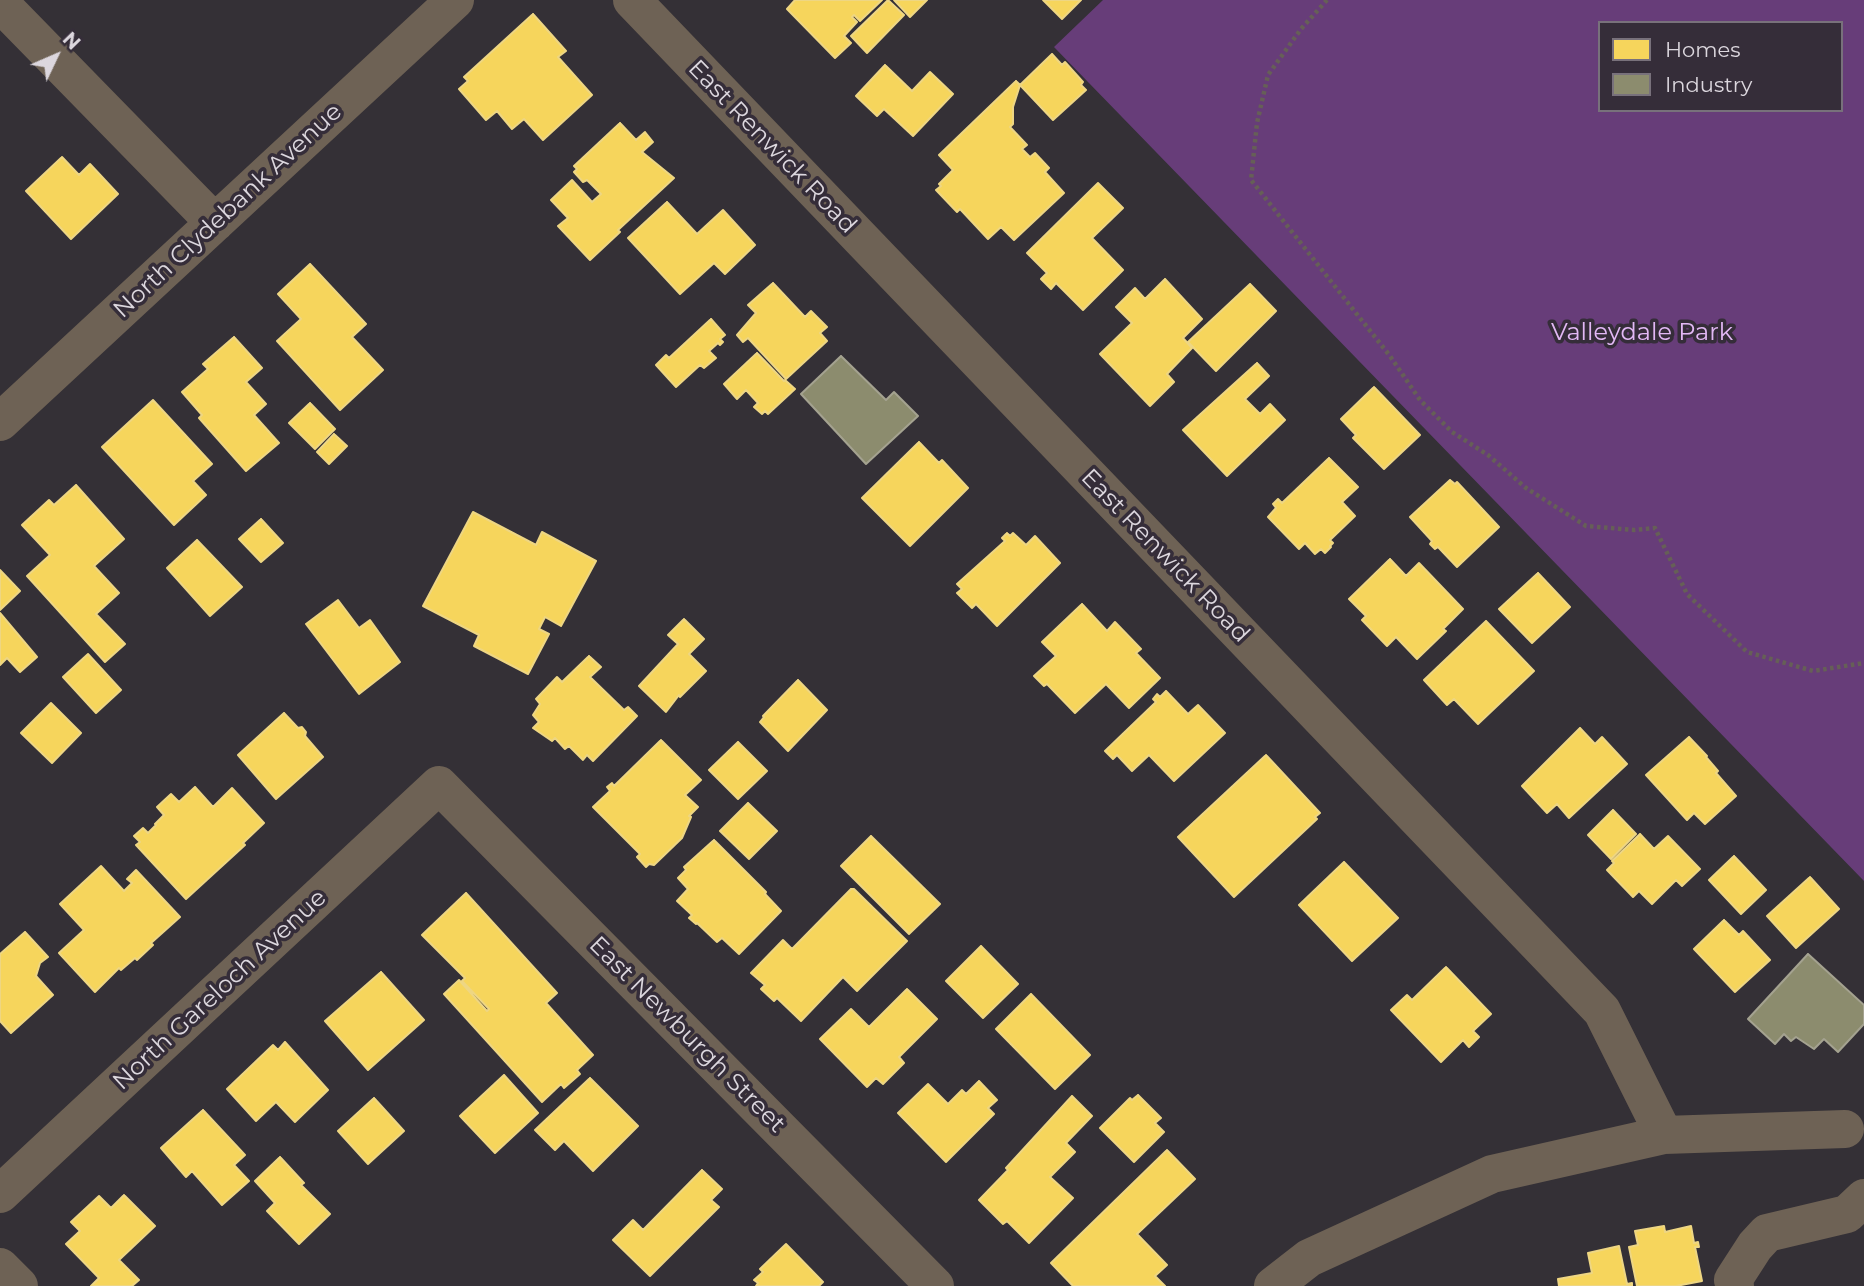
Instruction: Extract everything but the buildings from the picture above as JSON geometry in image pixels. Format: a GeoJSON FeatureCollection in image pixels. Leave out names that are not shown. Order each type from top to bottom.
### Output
{"type":"FeatureCollection","features":[{"type":"Feature","properties":{"kind":"street","name":"North Clydebank Avenue"},"geometry":{"type":"LineString","coordinates":[[0,422],[455,0]]}},
{"type":"Feature","properties":{"kind":"street","name":"East Renwick Road"},"geometry":{"type":"LineString","coordinates":[[632,0],[1602,1011],[1664,1135]]}},
{"type":"Feature","properties":{"kind":"street"},"geometry":{"type":"LineString","coordinates":[[0,3],[215,223]]}},
{"type":"Feature","properties":{"kind":"street","name":"North Gareloch Avenue"},"geometry":{"type":"LineString","coordinates":[[0,1194],[439,785]]}},
{"type":"Feature","properties":{"kind":"street","name":"East Newburgh Street"},"geometry":{"type":"LineString","coordinates":[[439,785],[935,1286]]}},
{"type":"Feature","properties":{"kind":"street"},"geometry":{"type":"LineString","coordinates":[[1273,1286],[1309,1258],[1492,1174],[1664,1135],[1845,1129]]}},
{"type":"Feature","properties":{"kind":"street"},"geometry":{"type":"LineString","coordinates":[[1735,1286],[1733,1280],[1755,1246],[1767,1233],[1847,1214],[1864,1198]]}},
{"type":"Feature","properties":{"kind":"street"},"geometry":{"type":"LineString","coordinates":[[0,1267],[19,1286]]}},
{"type":"Feature","properties":{"kind":"path"},"geometry":{"type":"LineString","coordinates":[[1327,0],[1301,29],[1268,75],[1257,123],[1251,180],[1390,356],[1420,400],[1451,432],[1488,456],[1526,488],[1586,526],[1634,530],[1655,528],[1687,594],[1747,652],[1813,671],[1864,663]]}},
{"type":"Feature","properties":{"kind":"green space","name":"Valleydale Park"},"geometry":{"type":"Polygon","coordinates":[[[1103,0],[1864,0],[1864,881],[1054,47],[1103,0]]]}}]}
